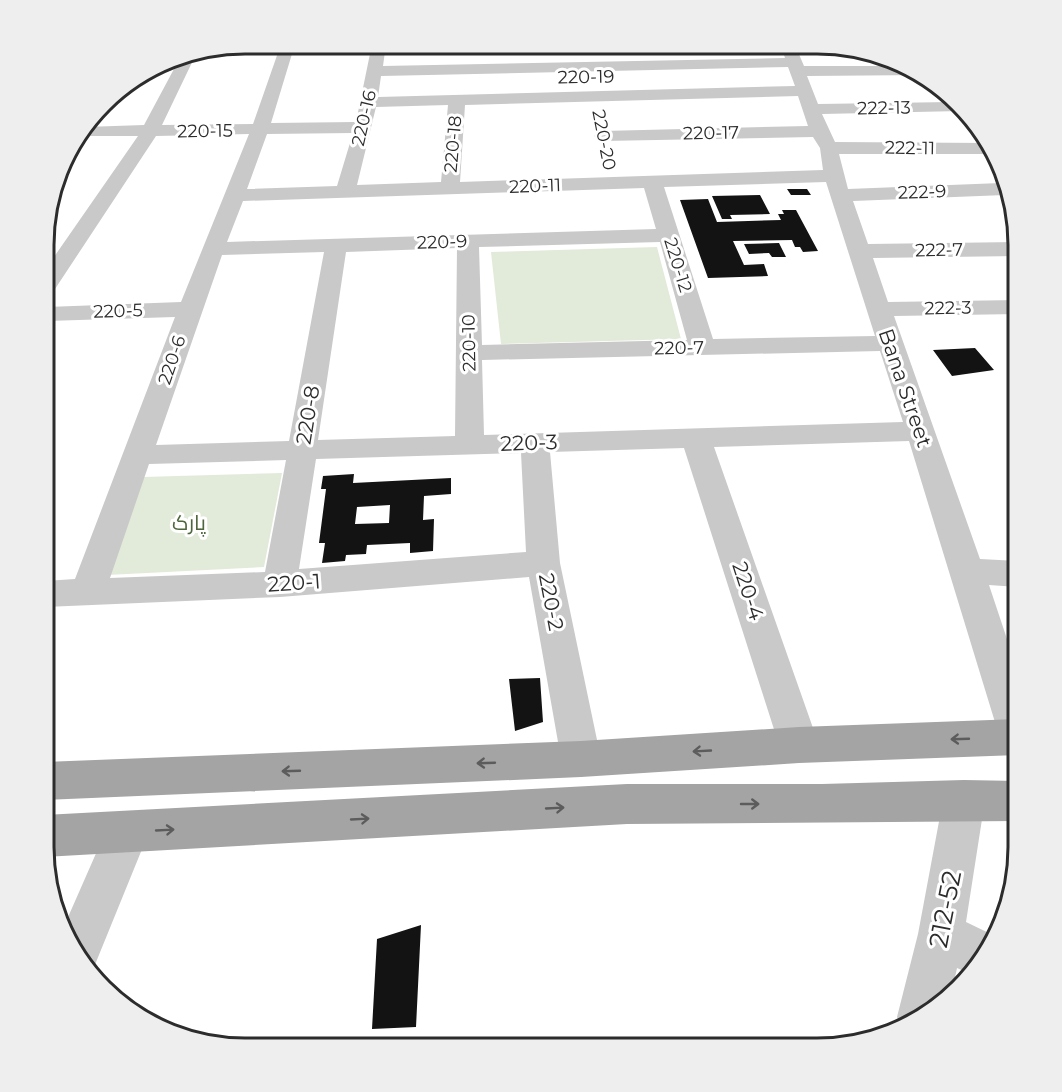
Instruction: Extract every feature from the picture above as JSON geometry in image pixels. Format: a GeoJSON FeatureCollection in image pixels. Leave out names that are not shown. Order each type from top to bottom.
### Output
{"type":"FeatureCollection","features":[{"type":"Feature","properties":{"kind":"main road"},"geometry":{"type":"LineString","coordinates":[[54,781],[600,758],[799,745],[1008,737]]}},
{"type":"Feature","properties":{"kind":"main road"},"geometry":{"type":"LineString","coordinates":[[600,758],[627,804]]}},
{"type":"Feature","properties":{"kind":"main road"},"geometry":{"type":"LineString","coordinates":[[54,836],[627,804],[1008,801]]}},
{"type":"Feature","properties":{"kind":"street","name":"220-6"},"geometry":{"type":"LineString","coordinates":[[88,591],[190,309],[260,130],[285,54]]}},
{"type":"Feature","properties":{"kind":"street","name":"220-16"},"geometry":{"type":"LineString","coordinates":[[345,192],[364,128],[378,54]]}},
{"type":"Feature","properties":{"kind":"street"},"geometry":{"type":"LineString","coordinates":[[457,54],[457,70]]}},
{"type":"Feature","properties":{"kind":"street","name":"Bana Street"},"geometry":{"type":"LineString","coordinates":[[791,54],[835,173],[919,431],[969,571],[1008,699]]}},
{"type":"Feature","properties":{"kind":"street"},"geometry":{"type":"LineString","coordinates":[[54,274],[150,132],[185,64]]}},
{"type":"Feature","properties":{"kind":"street"},"geometry":{"type":"LineString","coordinates":[[375,71],[592,67],[796,67],[892,70]]}},
{"type":"Feature","properties":{"kind":"street","name":"220-20"},"geometry":{"type":"LineString","coordinates":[[592,67],[609,168]]}},
{"type":"Feature","properties":{"kind":"street","name":"220-19"},"geometry":{"type":"LineString","coordinates":[[369,102],[805,91]]}},
{"type":"Feature","properties":{"kind":"street","name":"220-18"},"geometry":{"type":"LineString","coordinates":[[450,189],[457,100]]}},
{"type":"Feature","properties":{"kind":"street","name":"222-13"},"geometry":{"type":"LineString","coordinates":[[811,109],[948,106]]}},
{"type":"Feature","properties":{"kind":"street","name":"220-15"},"geometry":{"type":"LineString","coordinates":[[91,132],[364,128]]}},
{"type":"Feature","properties":{"kind":"street","name":"220-17"},"geometry":{"type":"LineString","coordinates":[[603,136],[819,131]]}},
{"type":"Feature","properties":{"kind":"street","name":"222-11"},"geometry":{"type":"LineString","coordinates":[[835,173],[983,150]]}},
{"type":"Feature","properties":{"kind":"street","name":"220-11"},"geometry":{"type":"LineString","coordinates":[[236,195],[450,189],[609,168],[653,183],[835,173]]}},
{"type":"Feature","properties":{"kind":"street","name":"222-9"},"geometry":{"type":"LineString","coordinates":[[835,173],[999,189]]}},
{"type":"Feature","properties":{"kind":"street","name":"220-12"},"geometry":{"type":"LineString","coordinates":[[653,183],[702,347]]}},
{"type":"Feature","properties":{"kind":"street","name":"220-9"},"geometry":{"type":"LineString","coordinates":[[215,249],[669,235]]}},
{"type":"Feature","properties":{"kind":"street","name":"220-10"},"geometry":{"type":"LineString","coordinates":[[468,242],[470,445]]}},
{"type":"Feature","properties":{"kind":"street","name":"220-8"},"geometry":{"type":"LineString","coordinates":[[280,584],[336,246]]}},
{"type":"Feature","properties":{"kind":"street","name":"222-7"},"geometry":{"type":"LineString","coordinates":[[859,251],[1008,249]]}},
{"type":"Feature","properties":{"kind":"street","name":"222-3"},"geometry":{"type":"LineString","coordinates":[[878,309],[1008,307]]}},
{"type":"Feature","properties":{"kind":"street","name":"220-5"},"geometry":{"type":"LineString","coordinates":[[54,314],[190,309]]}},
{"type":"Feature","properties":{"kind":"street","name":"220-7"},"geometry":{"type":"LineString","coordinates":[[469,353],[890,343]]}},
{"type":"Feature","properties":{"kind":"street","name":"220-3"},"geometry":{"type":"LineString","coordinates":[[139,455],[919,431]]}},
{"type":"Feature","properties":{"kind":"street","name":"220-4"},"geometry":{"type":"LineString","coordinates":[[696,438],[799,745]]}},
{"type":"Feature","properties":{"kind":"street","name":"220-2"},"geometry":{"type":"LineString","coordinates":[[535,443],[543,563],[600,758]]}},
{"type":"Feature","properties":{"kind":"street","name":"220-1"},"geometry":{"type":"LineString","coordinates":[[54,593],[280,584],[543,563]]}},
{"type":"Feature","properties":{"kind":"street"},"geometry":{"type":"LineString","coordinates":[[969,571],[1008,573]]}},
{"type":"Feature","properties":{"kind":"street","name":"212-52"},"geometry":{"type":"LineString","coordinates":[[925,1004],[941,934],[964,800]]}},
{"type":"Feature","properties":{"kind":"street"},"geometry":{"type":"LineString","coordinates":[[81,944],[127,832]]}},
{"type":"Feature","properties":{"kind":"street"},"geometry":{"type":"LineString","coordinates":[[941,934],[976,952]]}},
{"type":"Feature","properties":{"kind":"green space"},"geometry":{"type":"Polygon","coordinates":[[[657,247],[681,339],[501,344],[491,252],[657,247]]]}},
{"type":"Feature","properties":{"kind":"green space","name":"پارک"},"geometry":{"type":"Polygon","coordinates":[[[282,473],[264,567],[107,575],[143,477],[282,473]]]}},
{"type":"Feature","properties":{"kind":"building"},"geometry":{"type":"Polygon","coordinates":[[[787,189],[807,189],[811,195],[791,195],[787,189]]]}},
{"type":"Feature","properties":{"kind":"building"},"geometry":{"type":"Polygon","coordinates":[[[760,195],[770,214],[730,215],[732,219],[722,219],[712,196],[760,195]]]}},
{"type":"Feature","properties":{"kind":"building"},"geometry":{"type":"Polygon","coordinates":[[[708,199],[717,222],[781,220],[778,214],[784,214],[782,210],[796,210],[818,251],[803,252],[800,247],[795,247],[792,240],[733,241],[744,265],[764,264],[768,276],[708,278],[680,200],[708,199]]]}},
{"type":"Feature","properties":{"kind":"building"},"geometry":{"type":"Polygon","coordinates":[[[779,243],[786,257],[772,257],[769,253],[749,254],[744,244],[779,243]]]}},
{"type":"Feature","properties":{"kind":"building"},"geometry":{"type":"Polygon","coordinates":[[[975,348],[994,370],[952,376],[933,350],[975,348]]]}},
{"type":"Feature","properties":{"kind":"building"},"geometry":{"type":"Polygon","coordinates":[[[354,474],[353,483],[451,478],[451,494],[424,496],[423,520],[434,519],[433,551],[410,553],[410,543],[367,545],[366,554],[346,555],[345,561],[322,563],[325,543],[319,543],[326,489],[321,489],[323,476],[354,474]],[[390,505],[357,507],[355,524],[389,523],[390,505]]]}},
{"type":"Feature","properties":{"kind":"building"},"geometry":{"type":"Polygon","coordinates":[[[540,678],[543,722],[515,731],[509,679],[540,678]]]}},
{"type":"Feature","properties":{"kind":"building"},"geometry":{"type":"Polygon","coordinates":[[[421,925],[416,1027],[372,1029],[377,939],[421,925]]]}}]}
